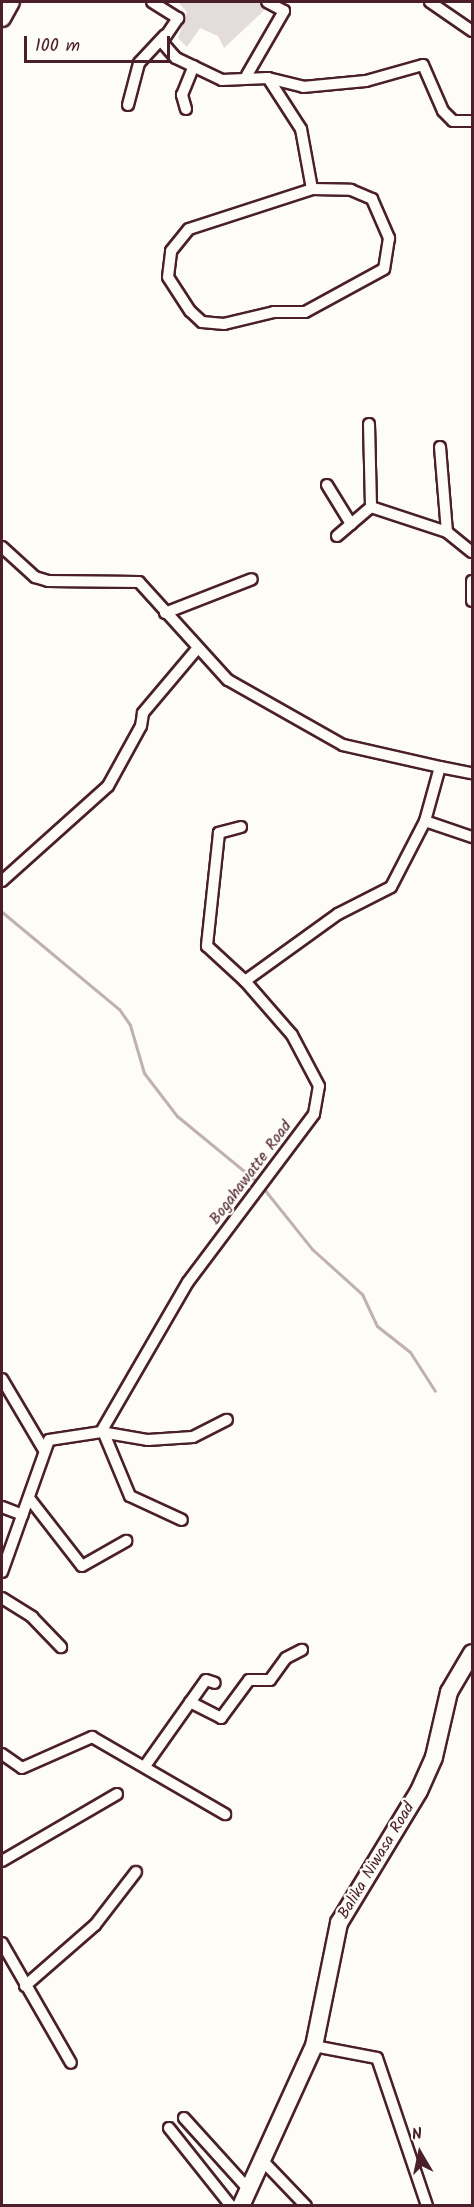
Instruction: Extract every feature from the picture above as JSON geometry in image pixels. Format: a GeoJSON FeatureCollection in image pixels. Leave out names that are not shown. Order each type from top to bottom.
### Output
{"type":"FeatureCollection","features":[{"type":"Feature","properties":{"kind":"street"},"geometry":{"type":"LineString","coordinates":[[2,18],[11,2]]}},
{"type":"Feature","properties":{"kind":"street"},"geometry":{"type":"LineString","coordinates":[[128,105],[139,63],[178,18],[152,2]]}},
{"type":"Feature","properties":{"kind":"street"},"geometry":{"type":"LineString","coordinates":[[248,75],[284,11],[267,2]]}},
{"type":"Feature","properties":{"kind":"street"},"geometry":{"type":"LineString","coordinates":[[430,2],[472,31]]}},
{"type":"Feature","properties":{"kind":"street"},"geometry":{"type":"LineString","coordinates":[[165,35],[168,50],[222,80],[248,75],[303,87],[366,81],[423,65],[443,111],[453,121],[472,121]]}},
{"type":"Feature","properties":{"kind":"street"},"geometry":{"type":"LineString","coordinates":[[186,109],[182,95],[194,66]]}},
{"type":"Feature","properties":{"kind":"street"},"geometry":{"type":"LineString","coordinates":[[268,78],[301,129],[312,189]]}},
{"type":"Feature","properties":{"kind":"street"},"geometry":{"type":"LineString","coordinates":[[312,189],[351,190],[372,199],[389,238],[384,269],[305,312],[274,312],[225,324],[202,322],[190,311],[168,277],[171,251],[189,229],[312,189]]}},
{"type":"Feature","properties":{"kind":"street"},"geometry":{"type":"LineString","coordinates":[[369,424],[371,507]]}},
{"type":"Feature","properties":{"kind":"street"},"geometry":{"type":"LineString","coordinates":[[440,447],[439,492],[447,532]]}},
{"type":"Feature","properties":{"kind":"street"},"geometry":{"type":"LineString","coordinates":[[327,485],[351,524]]}},
{"type":"Feature","properties":{"kind":"street"},"geometry":{"type":"LineString","coordinates":[[337,536],[371,507]]}},
{"type":"Feature","properties":{"kind":"street"},"geometry":{"type":"LineString","coordinates":[[371,507],[447,532],[472,552]]}},
{"type":"Feature","properties":{"kind":"street"},"geometry":{"type":"LineString","coordinates":[[2,547],[48,581],[139,582],[196,650],[228,680],[343,745],[472,773]]}},
{"type":"Feature","properties":{"kind":"street"},"geometry":{"type":"LineString","coordinates":[[165,613],[252,579]]}},
{"type":"Feature","properties":{"kind":"street"},"geometry":{"type":"LineString","coordinates":[[472,581],[472,601]]}},
{"type":"Feature","properties":{"kind":"street"},"geometry":{"type":"LineString","coordinates":[[2,881],[108,786],[141,726],[143,713],[196,650]]}},
{"type":"Feature","properties":{"kind":"street"},"geometry":{"type":"LineString","coordinates":[[245,981],[338,914],[391,887],[425,821],[440,767]]}},
{"type":"Feature","properties":{"kind":"street"},"geometry":{"type":"LineString","coordinates":[[425,821],[472,837]]}},
{"type":"Feature","properties":{"kind":"street","name":"Bogahawatte Road"},"geometry":{"type":"LineString","coordinates":[[103,1434],[188,1282],[315,1114],[320,1086],[292,1035],[245,981],[207,946],[219,833],[241,827]]}},
{"type":"Feature","properties":{"kind":"street"},"geometry":{"type":"LineString","coordinates":[[2,1378],[44,1450]]}},
{"type":"Feature","properties":{"kind":"street"},"geometry":{"type":"LineString","coordinates":[[2,1572],[49,1440],[103,1434],[194,1437],[227,1420]]}},
{"type":"Feature","properties":{"kind":"street"},"geometry":{"type":"LineString","coordinates":[[103,1434],[130,1496],[182,1520]]}},
{"type":"Feature","properties":{"kind":"street"},"geometry":{"type":"LineString","coordinates":[[29,1498],[82,1566],[126,1541]]}},
{"type":"Feature","properties":{"kind":"street"},"geometry":{"type":"LineString","coordinates":[[2,1507],[23,1515]]}},
{"type":"Feature","properties":{"kind":"street"},"geometry":{"type":"LineString","coordinates":[[2,1598],[32,1617],[61,1647]]}},
{"type":"Feature","properties":{"kind":"street"},"geometry":{"type":"LineString","coordinates":[[190,1702],[221,1718],[249,1680],[270,1680],[286,1658],[302,1650]]}},
{"type":"Feature","properties":{"kind":"street","name":"Balika Niwasa Road"},"geometry":{"type":"LineString","coordinates":[[241,2205],[314,2046],[339,1923],[419,1791],[434,1757],[449,1692],[472,1653]]}},
{"type":"Feature","properties":{"kind":"street"},"geometry":{"type":"LineString","coordinates":[[145,1766],[206,1680],[215,1683]]}},
{"type":"Feature","properties":{"kind":"street"},"geometry":{"type":"LineString","coordinates":[[2,1754],[22,1768],[92,1737],[225,1814]]}},
{"type":"Feature","properties":{"kind":"street"},"geometry":{"type":"LineString","coordinates":[[2,1861],[117,1794]]}},
{"type":"Feature","properties":{"kind":"street"},"geometry":{"type":"LineString","coordinates":[[24,1986],[95,1925],[136,1872]]}},
{"type":"Feature","properties":{"kind":"street"},"geometry":{"type":"LineString","coordinates":[[2,1943],[24,1986],[71,2063]]}},
{"type":"Feature","properties":{"kind":"street"},"geometry":{"type":"LineString","coordinates":[[314,2046],[377,2058],[427,2205]]}},
{"type":"Feature","properties":{"kind":"street"},"geometry":{"type":"LineString","coordinates":[[184,2118],[249,2190]]}},
{"type":"Feature","properties":{"kind":"street"},"geometry":{"type":"LineString","coordinates":[[169,2128],[231,2205]]}},
{"type":"Feature","properties":{"kind":"street"},"geometry":{"type":"LineString","coordinates":[[261,2159],[306,2205]]}},
{"type":"Feature","properties":{"kind":"shaded area"},"geometry":{"type":"Polygon","coordinates":[[[178,2],[273,2],[224,48],[218,36],[200,28],[187,47],[178,38],[187,12],[178,2]]]}},
{"type":"Feature","properties":{"kind":"waterway"},"geometry":{"type":"LineString","coordinates":[[2,912],[119,1009],[130,1025],[144,1073],[177,1116],[255,1180]]}},
{"type":"Feature","properties":{"kind":"waterway"},"geometry":{"type":"LineString","coordinates":[[264,1189],[312,1249],[362,1294],[377,1326],[410,1352],[435,1391]]}}]}
